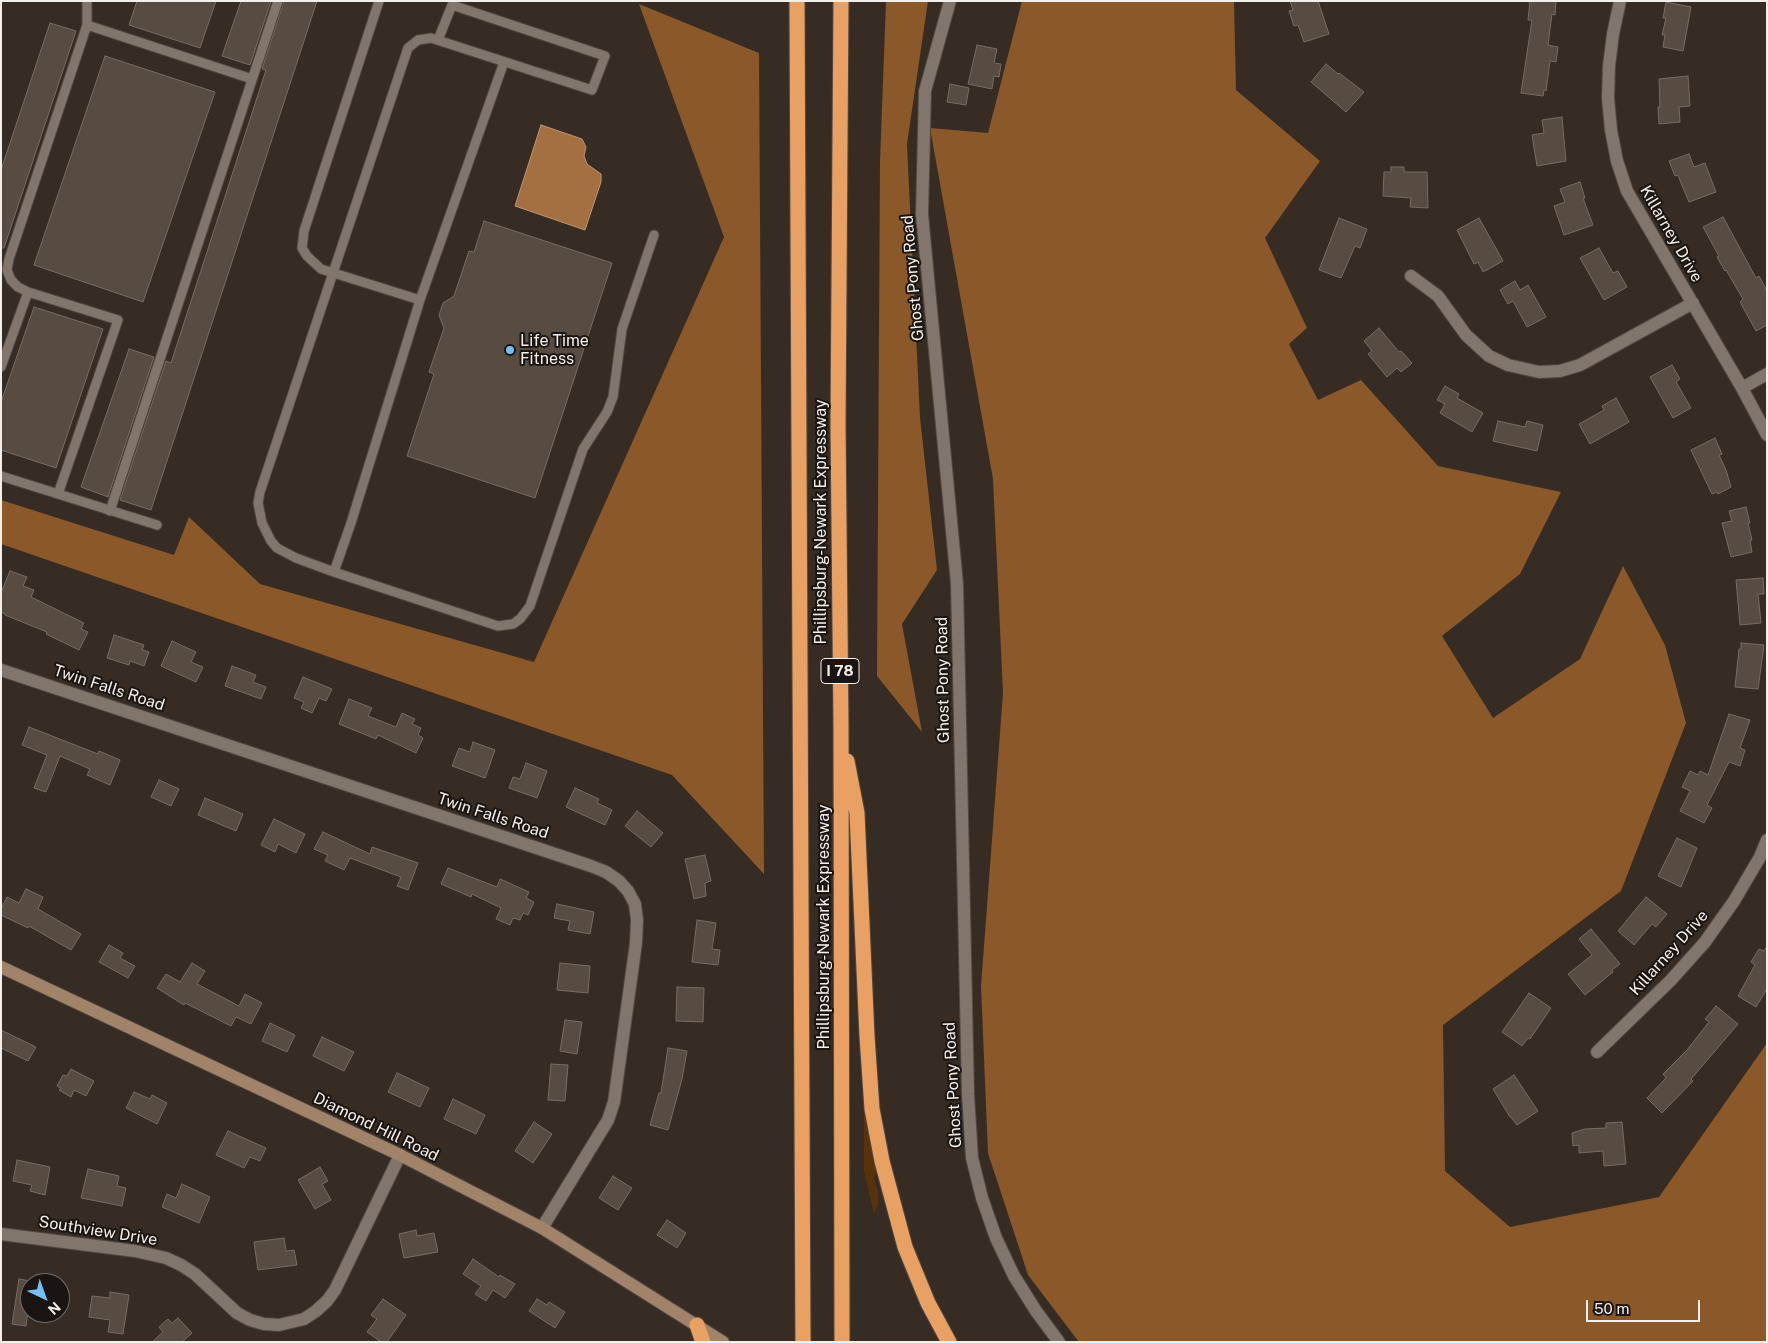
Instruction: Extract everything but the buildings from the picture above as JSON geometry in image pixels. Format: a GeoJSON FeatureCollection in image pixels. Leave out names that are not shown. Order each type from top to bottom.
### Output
{"type":"FeatureCollection","features":[{"type":"Feature","properties":{"kind":"highway","name":"Phillipsburg-Newark Expressway"},"geometry":{"type":"LineString","coordinates":[[797,1],[803,1335]]}},
{"type":"Feature","properties":{"kind":"highway","name":"Phillipsburg-Newark Expressway"},"geometry":{"type":"LineString","coordinates":[[841,1],[838,424],[841,726],[842,1342]]}},
{"type":"Feature","properties":{"kind":"highway"},"geometry":{"type":"LineString","coordinates":[[841,726],[857,813],[866,1026],[872,1109],[882,1161],[905,1247],[928,1303],[949,1342]]}},
{"type":"Feature","properties":{"kind":"highway"},"geometry":{"type":"LineString","coordinates":[[698,1326],[703,1342]]}},
{"type":"Feature","properties":{"kind":"main road","name":"Diamond Hill Road"},"geometry":{"type":"LineString","coordinates":[[1,967],[400,1155],[542,1228],[723,1342]]}},
{"type":"Feature","properties":{"kind":"street","name":"Ghost Pony Road"},"geometry":{"type":"LineString","coordinates":[[950,1],[925,91],[922,214],[957,584],[968,1094],[972,1158],[982,1198],[996,1238],[1014,1276],[1036,1311],[1059,1342]]}},
{"type":"Feature","properties":{"kind":"street","name":"Killarney Drive"},"geometry":{"type":"LineString","coordinates":[[1620,1],[1612,34],[1608,82],[1611,130],[1617,161],[1627,191],[1742,388],[1767,435]]}},
{"type":"Feature","properties":{"kind":"street"},"geometry":{"type":"LineString","coordinates":[[1411,276],[1438,296],[1466,334],[1490,356],[1508,365],[1528,371],[1560,371],[1580,365],[1693,303]]}},
{"type":"Feature","properties":{"kind":"street"},"geometry":{"type":"LineString","coordinates":[[1742,388],[1767,374]]}},
{"type":"Feature","properties":{"kind":"street","name":"Twin Falls Road"},"geometry":{"type":"LineString","coordinates":[[1,670],[591,866],[606,872],[619,881],[628,891],[635,904],[637,920],[636,943],[614,1102],[608,1120],[542,1228]]}},
{"type":"Feature","properties":{"kind":"street","name":"Killarney Drive"},"geometry":{"type":"LineString","coordinates":[[1598,1052],[1671,980],[1705,942],[1734,901],[1760,857],[1767,840]]}},
{"type":"Feature","properties":{"kind":"street","name":"Southview Drive"},"geometry":{"type":"LineString","coordinates":[[1,1234],[135,1251],[166,1258],[195,1274],[236,1312],[250,1320],[264,1324],[279,1325],[304,1319],[327,1302],[336,1290],[400,1155]]}},
{"type":"Feature","properties":{"kind":"lane"},"geometry":{"type":"LineString","coordinates":[[58,494],[118,320],[28,292],[18,287],[11,280],[7,270],[9,259],[87,25],[87,1]]}},
{"type":"Feature","properties":{"kind":"lane"},"geometry":{"type":"LineString","coordinates":[[110,511],[278,1]]}},
{"type":"Feature","properties":{"kind":"lane"},"geometry":{"type":"LineString","coordinates":[[379,1],[302,239],[302,248],[317,266],[332,273],[420,300]]}},
{"type":"Feature","properties":{"kind":"lane"},"geometry":{"type":"LineString","coordinates":[[438,40],[452,5],[605,56],[592,90],[438,40],[425,38],[418,40],[408,48],[260,492],[258,503],[262,524],[277,548],[296,558],[334,572],[498,626],[513,624],[520,619],[530,606],[583,449],[613,397],[622,329],[654,235]]}},
{"type":"Feature","properties":{"kind":"lane"},"geometry":{"type":"LineString","coordinates":[[87,25],[252,79]]}},
{"type":"Feature","properties":{"kind":"lane"},"geometry":{"type":"LineString","coordinates":[[334,572],[420,300],[504,62]]}},
{"type":"Feature","properties":{"kind":"lane"},"geometry":{"type":"LineString","coordinates":[[1,367],[28,292]]}},
{"type":"Feature","properties":{"kind":"lane"},"geometry":{"type":"LineString","coordinates":[[1,476],[157,524]]}},
{"type":"Feature","properties":{"kind":"shaded area"},"geometry":{"type":"Polygon","coordinates":[[[886,1],[928,1],[907,144],[920,418],[937,570],[902,624],[922,732],[877,676],[880,162],[886,1]]]}},
{"type":"Feature","properties":{"kind":"shaded area"},"geometry":{"type":"Polygon","coordinates":[[[1022,1],[1234,1],[1236,90],[1320,161],[1265,238],[1307,328],[1289,344],[1318,400],[1361,380],[1438,466],[1561,492],[1520,574],[1442,636],[1493,718],[1580,659],[1623,566],[1665,645],[1686,723],[1621,891],[1443,1025],[1445,1171],[1510,1227],[1659,1197],[1767,1043],[1767,1342],[1079,1342],[1028,1275],[988,1153],[981,986],[1003,693],[993,479],[930,128],[988,133],[1022,1]]]}},
{"type":"Feature","properties":{"kind":"shaded area"},"geometry":{"type":"Polygon","coordinates":[[[639,4],[759,53],[764,874],[672,775],[1,544],[1,500],[174,555],[189,517],[260,584],[534,662],[724,237],[639,4]]]}},
{"type":"Feature","properties":{"kind":"shaded area"},"geometry":{"type":"Polygon","coordinates":[[[541,125],[582,139],[586,147],[584,156],[587,164],[601,174],[601,182],[585,230],[515,206],[541,125]]]}},
{"type":"Feature","properties":{"kind":"shaded area"},"geometry":{"type":"Polygon","coordinates":[[[864,1106],[877,1169],[874,1179],[878,1191],[878,1205],[874,1214],[864,1171],[864,1106]]]}},
{"type":"Feature","properties":{"kind":"place","name":"Life Time Fitness"},"geometry":{"type":"Point","coordinates":[510,350]}}]}
